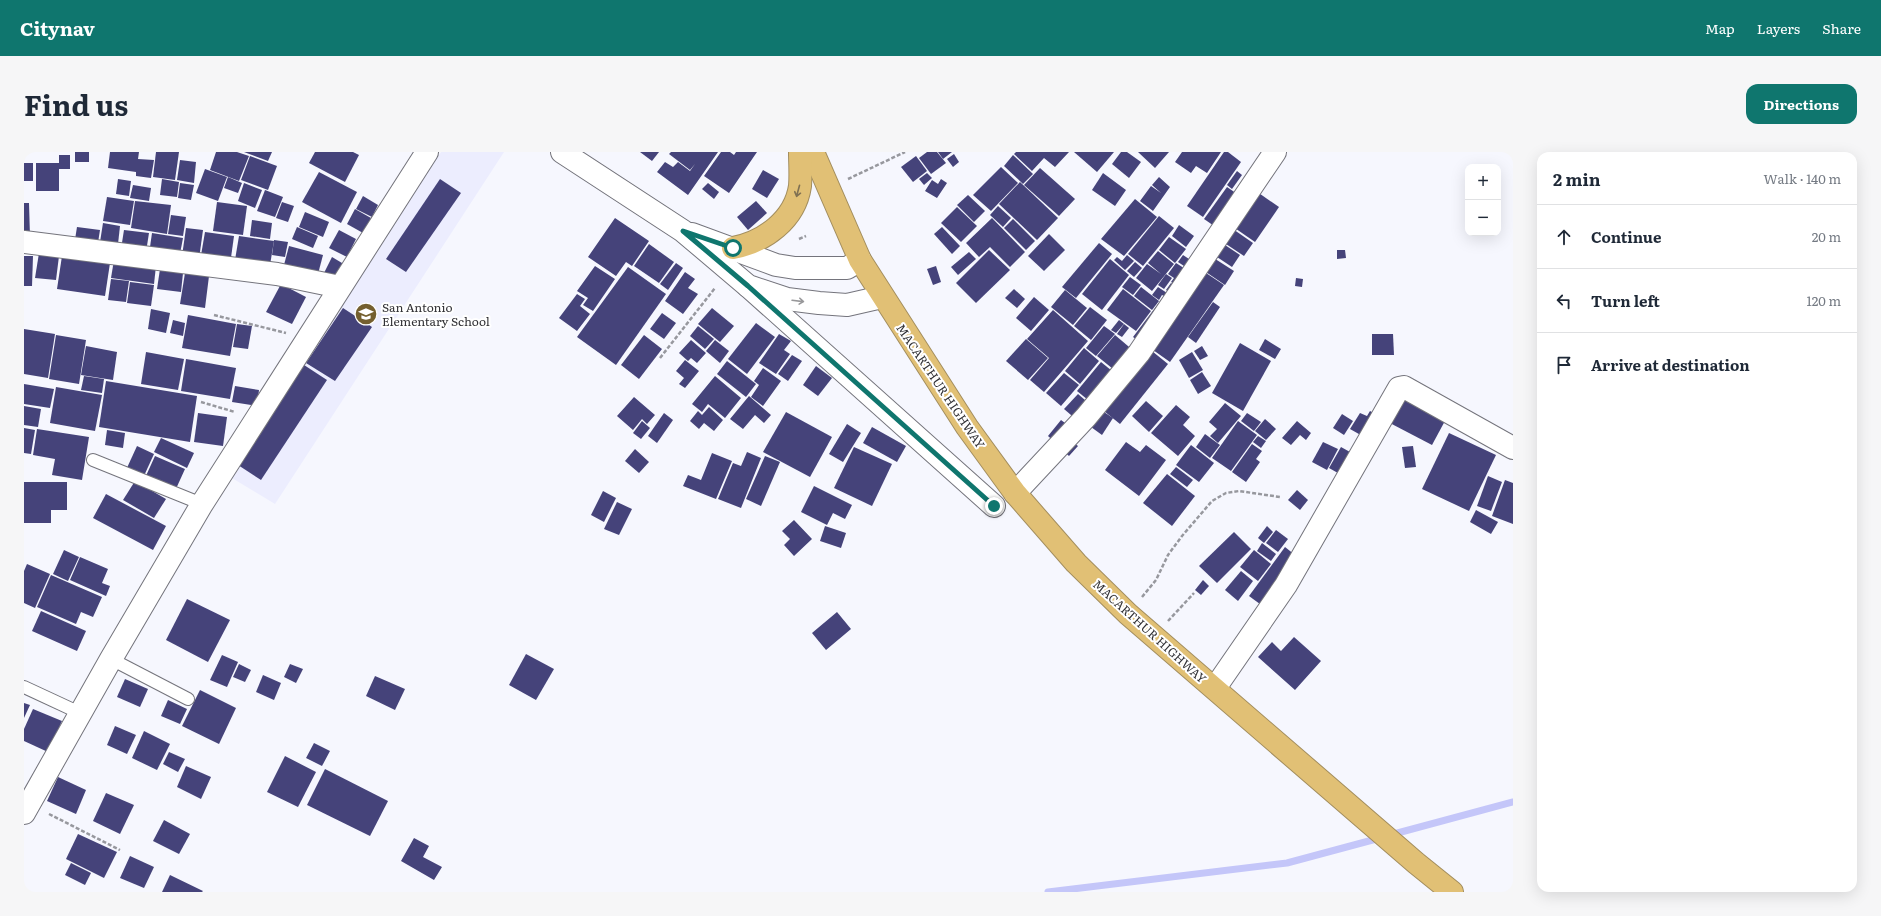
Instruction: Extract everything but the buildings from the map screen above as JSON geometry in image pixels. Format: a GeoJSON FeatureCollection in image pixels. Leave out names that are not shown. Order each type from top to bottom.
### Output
{"type":"FeatureCollection","features":[{"type":"Feature","properties":{"kind":"highway"},"geometry":{"type":"LineString","coordinates":[[733,248],[740,247],[768,234],[785,220],[792,210],[800,187],[800,152]]}},
{"type":"Feature","properties":{"kind":"highway","name":"MACARTHUR HIGHWAY"},"geometry":{"type":"LineString","coordinates":[[813,152],[827,188],[860,260],[882,297],[967,427],[1015,492],[1076,563],[1128,614],[1416,863],[1452,892]]}},
{"type":"Feature","properties":{"kind":"street"},"geometry":{"type":"LineString","coordinates":[[27,808],[111,659],[202,504],[428,152]]}},
{"type":"Feature","properties":{"kind":"street"},"geometry":{"type":"LineString","coordinates":[[562,152],[683,231],[728,271],[748,286],[994,506]]}},
{"type":"Feature","properties":{"kind":"street"},"geometry":{"type":"LineString","coordinates":[[1015,492],[1086,417],[1139,353],[1246,198],[1275,152]]}},
{"type":"Feature","properties":{"kind":"street"},"geometry":{"type":"LineString","coordinates":[[683,231],[776,264],[795,268],[848,268],[860,260]]}},
{"type":"Feature","properties":{"kind":"street"},"geometry":{"type":"LineString","coordinates":[[24,242],[277,274],[340,287]]}},
{"type":"Feature","properties":{"kind":"street"},"geometry":{"type":"LineString","coordinates":[[748,286],[786,299],[819,303],[848,305],[882,297]]}},
{"type":"Feature","properties":{"kind":"street"},"geometry":{"type":"LineString","coordinates":[[1215,688],[1286,585],[1399,388],[1404,387],[1513,448]]}},
{"type":"Feature","properties":{"kind":"lane"},"geometry":{"type":"LineString","coordinates":[[93,460],[202,504]]}},
{"type":"Feature","properties":{"kind":"lane"},"geometry":{"type":"LineString","coordinates":[[111,659],[188,699]]}},
{"type":"Feature","properties":{"kind":"lane"},"geometry":{"type":"LineString","coordinates":[[24,687],[80,713]]}},
{"type":"Feature","properties":{"kind":"path"},"geometry":{"type":"LineString","coordinates":[[827,188],[905,152]]}},
{"type":"Feature","properties":{"kind":"path"},"geometry":{"type":"LineString","coordinates":[[796,240],[806,236]]}},
{"type":"Feature","properties":{"kind":"path"},"geometry":{"type":"LineString","coordinates":[[660,358],[728,271]]}},
{"type":"Feature","properties":{"kind":"path"},"geometry":{"type":"LineString","coordinates":[[214,316],[308,338]]}},
{"type":"Feature","properties":{"kind":"path"},"geometry":{"type":"LineString","coordinates":[[201,402],[257,419]]}},
{"type":"Feature","properties":{"kind":"path"},"geometry":{"type":"LineString","coordinates":[[1128,614],[1156,580],[1168,555],[1182,536],[1212,501],[1226,492],[1239,491],[1280,497]]}},
{"type":"Feature","properties":{"kind":"path"},"geometry":{"type":"LineString","coordinates":[[1154,636],[1194,593]]}},
{"type":"Feature","properties":{"kind":"path"},"geometry":{"type":"LineString","coordinates":[[27,808],[120,850]]}},
{"type":"Feature","properties":{"kind":"shaded area","name":"San Antonio Elementary School"},"geometry":{"type":"Polygon","coordinates":[[[441,152],[504,152],[275,504],[227,475],[441,152]]]}},
{"type":"Feature","properties":{"kind":"waterway"},"geometry":{"type":"LineString","coordinates":[[1390,835],[1513,802]]}},
{"type":"Feature","properties":{"kind":"waterway"},"geometry":{"type":"LineString","coordinates":[[1048,892],[1287,863],[1380,838]]}},
{"type":"Feature","properties":{"kind":"place","name":"San Antonio Elementary School"},"geometry":{"type":"Point","coordinates":[366,314]}},
{"type":"Feature","properties":{"kind":"route"},"geometry":{"type":"LineString","coordinates":[[733,248],[683,231],[728,271],[748,286],[994,506]]}}]}
